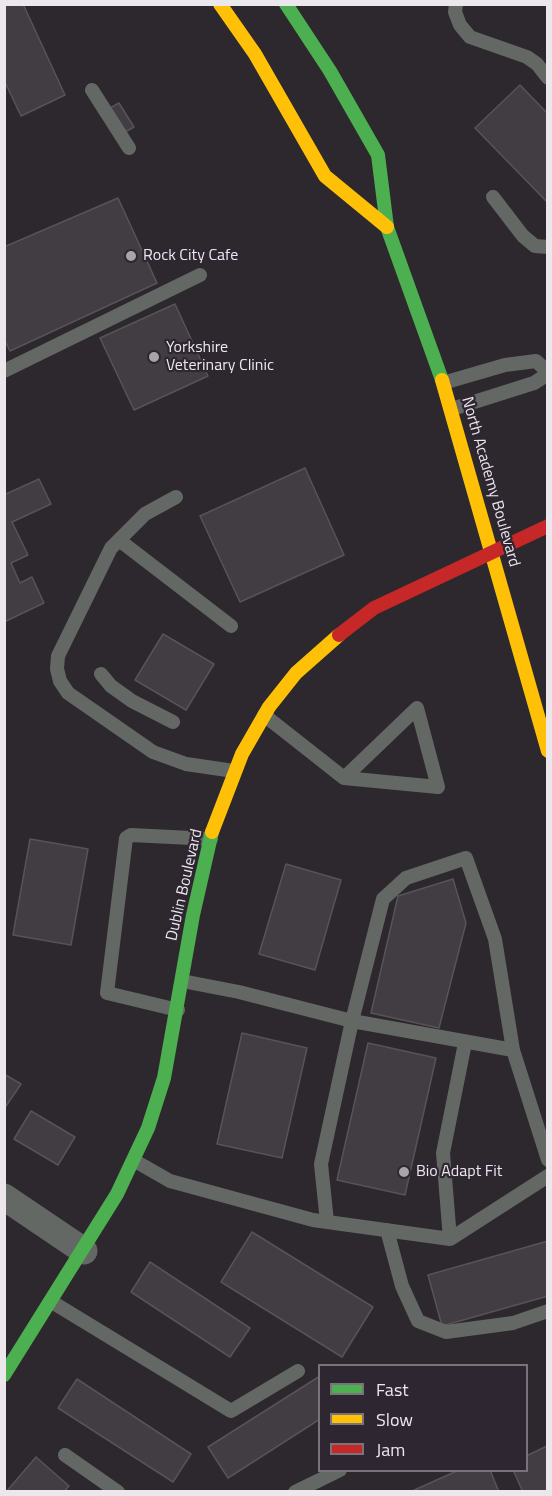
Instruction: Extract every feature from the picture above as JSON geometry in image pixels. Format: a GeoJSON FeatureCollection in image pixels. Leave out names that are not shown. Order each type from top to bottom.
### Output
{"type":"FeatureCollection","features":[{"type":"Feature","properties":{"kind":"main road","name":"North Academy Boulevard"},"geometry":{"type":"LineString","coordinates":[[220,4],[255,54],[325,176],[387,227]]}},
{"type":"Feature","properties":{"kind":"main road","name":"North Academy Boulevard"},"geometry":{"type":"LineString","coordinates":[[286,4],[330,71],[378,155],[387,227],[422,318],[452,409],[548,751]]}},
{"type":"Feature","properties":{"kind":"main road","name":"Dublin Boulevard"},"geometry":{"type":"LineString","coordinates":[[4,1375],[84,1251],[135,1161],[164,1078],[178,1010],[193,915],[211,839],[234,771],[264,715],[297,674],[331,641],[374,608],[548,526]]}},
{"type":"Feature","properties":{"kind":"street"},"geometry":{"type":"LineString","coordinates":[[4,1197],[84,1251]]}},
{"type":"Feature","properties":{"kind":"lane"},"geometry":{"type":"LineString","coordinates":[[456,4],[455,12],[460,25],[470,37],[527,57],[537,64],[548,78]]}},
{"type":"Feature","properties":{"kind":"lane"},"geometry":{"type":"LineString","coordinates":[[92,90],[129,148]]}},
{"type":"Feature","properties":{"kind":"lane"},"geometry":{"type":"LineString","coordinates":[[493,197],[523,236],[535,246],[548,247]]}},
{"type":"Feature","properties":{"kind":"lane"},"geometry":{"type":"LineString","coordinates":[[4,371],[200,275]]}},
{"type":"Feature","properties":{"kind":"lane"},"geometry":{"type":"LineString","coordinates":[[443,383],[505,365],[536,362],[548,373],[534,383],[452,409]]}},
{"type":"Feature","properties":{"kind":"lane"},"geometry":{"type":"LineString","coordinates":[[176,497],[145,514],[111,548],[58,656],[60,681],[68,693],[153,752],[186,764],[234,771]]}},
{"type":"Feature","properties":{"kind":"lane"},"geometry":{"type":"LineString","coordinates":[[119,540],[231,626]]}},
{"type":"Feature","properties":{"kind":"lane"},"geometry":{"type":"LineString","coordinates":[[101,674],[111,686],[132,701],[173,722]]}},
{"type":"Feature","properties":{"kind":"lane"},"geometry":{"type":"LineString","coordinates":[[264,715],[344,778],[438,787],[417,708],[344,778]]}},
{"type":"Feature","properties":{"kind":"lane"},"geometry":{"type":"LineString","coordinates":[[178,1010],[107,993],[126,838],[131,835],[211,839]]}},
{"type":"Feature","properties":{"kind":"lane"},"geometry":{"type":"LineString","coordinates":[[327,1222],[321,1164],[352,1021],[383,899],[406,878],[466,858],[495,939],[513,1050],[548,1160]]}},
{"type":"Feature","properties":{"kind":"lane"},"geometry":{"type":"LineString","coordinates":[[182,981],[352,1021],[513,1050]]}},
{"type":"Feature","properties":{"kind":"lane"},"geometry":{"type":"LineString","coordinates":[[450,1239],[443,1153],[465,1043]]}},
{"type":"Feature","properties":{"kind":"lane"},"geometry":{"type":"LineString","coordinates":[[135,1161],[170,1181],[327,1222],[450,1239],[548,1176]]}},
{"type":"Feature","properties":{"kind":"lane"},"geometry":{"type":"LineString","coordinates":[[387,1230],[402,1286],[418,1321],[446,1332],[513,1323],[548,1311]]}},
{"type":"Feature","properties":{"kind":"lane"},"geometry":{"type":"LineString","coordinates":[[52,1302],[231,1411],[298,1371]]}},
{"type":"Feature","properties":{"kind":"lane"},"geometry":{"type":"LineString","coordinates":[[65,1455],[118,1491]]}},
{"type":"Feature","properties":{"kind":"lane"},"geometry":{"type":"LineString","coordinates":[[295,1491],[336,1472]]}},
{"type":"Feature","properties":{"kind":"building"},"geometry":{"type":"Polygon","coordinates":[[[4,4],[23,4],[65,95],[21,116],[4,80],[4,4]]]}},
{"type":"Feature","properties":{"kind":"building"},"geometry":{"type":"Polygon","coordinates":[[[520,85],[548,114],[548,203],[475,128],[520,85]]]}},
{"type":"Feature","properties":{"kind":"building"},"geometry":{"type":"Polygon","coordinates":[[[119,103],[134,127],[125,132],[110,108],[119,103]]]}},
{"type":"Feature","properties":{"kind":"building"},"geometry":{"type":"Polygon","coordinates":[[[118,198],[157,283],[10,351],[4,339],[4,247],[118,198]]]}},
{"type":"Feature","properties":{"kind":"building","name":"Yorkshire Veterinary Clinic"},"geometry":{"type":"Polygon","coordinates":[[[175,304],[208,376],[134,410],[100,338],[175,304]]]}},
{"type":"Feature","properties":{"kind":"building"},"geometry":{"type":"Polygon","coordinates":[[[305,468],[344,555],[240,602],[200,516],[305,468]]]}},
{"type":"Feature","properties":{"kind":"building"},"geometry":{"type":"Polygon","coordinates":[[[39,479],[51,504],[12,522],[28,555],[11,563],[20,583],[32,577],[44,603],[4,622],[4,495],[39,479]]]}},
{"type":"Feature","properties":{"kind":"building"},"geometry":{"type":"Polygon","coordinates":[[[163,634],[214,664],[186,710],[135,680],[163,634]]]}},
{"type":"Feature","properties":{"kind":"building"},"geometry":{"type":"Polygon","coordinates":[[[30,839],[88,849],[71,945],[13,935],[30,839]]]}},
{"type":"Feature","properties":{"kind":"building"},"geometry":{"type":"Polygon","coordinates":[[[286,864],[341,880],[315,970],[259,954],[286,864]]]}},
{"type":"Feature","properties":{"kind":"building"},"geometry":{"type":"Polygon","coordinates":[[[453,879],[466,923],[439,1028],[371,1013],[398,896],[453,879]]]}},
{"type":"Feature","properties":{"kind":"building"},"geometry":{"type":"Polygon","coordinates":[[[242,1033],[307,1048],[282,1158],[217,1144],[242,1033]]]}},
{"type":"Feature","properties":{"kind":"building"},"geometry":{"type":"Polygon","coordinates":[[[368,1043],[436,1058],[405,1195],[337,1180],[368,1043]]]}},
{"type":"Feature","properties":{"kind":"building"},"geometry":{"type":"Polygon","coordinates":[[[4,1074],[21,1084],[4,1109],[4,1074]]]}},
{"type":"Feature","properties":{"kind":"building"},"geometry":{"type":"Polygon","coordinates":[[[31,1111],[75,1137],[58,1165],[14,1139],[31,1111]]]}},
{"type":"Feature","properties":{"kind":"building"},"geometry":{"type":"Polygon","coordinates":[[[252,1232],[373,1307],[342,1357],[221,1282],[252,1232]]]}},
{"type":"Feature","properties":{"kind":"building"},"geometry":{"type":"Polygon","coordinates":[[[548,1241],[548,1296],[442,1326],[428,1275],[548,1241]]]}},
{"type":"Feature","properties":{"kind":"building"},"geometry":{"type":"Polygon","coordinates":[[[150,1262],[250,1328],[230,1357],[131,1292],[150,1262]]]}},
{"type":"Feature","properties":{"kind":"building"},"geometry":{"type":"Polygon","coordinates":[[[318,1377],[318,1420],[228,1478],[208,1447],[318,1377]]]}},
{"type":"Feature","properties":{"kind":"building"},"geometry":{"type":"Polygon","coordinates":[[[77,1379],[191,1454],[173,1482],[58,1408],[77,1379]]]}},
{"type":"Feature","properties":{"kind":"building"},"geometry":{"type":"Polygon","coordinates":[[[547,1446],[548,1492],[523,1492],[514,1472],[528,1472],[528,1455],[547,1446]]]}},
{"type":"Feature","properties":{"kind":"building"},"geometry":{"type":"Polygon","coordinates":[[[36,1457],[69,1486],[64,1492],[6,1492],[36,1457]]]}},
{"type":"Feature","properties":{"kind":"building"},"geometry":{"type":"Polygon","coordinates":[[[455,1472],[491,1472],[499,1492],[410,1492],[455,1472]]]}},
{"type":"Feature","properties":{"kind":"traffic: fast"},"geometry":{"type":"LineString","coordinates":[[286,4],[330,71],[378,155],[387,227],[442,380]]}},
{"type":"Feature","properties":{"kind":"traffic: fast"},"geometry":{"type":"LineString","coordinates":[[4,1375],[117,1194],[148,1128],[164,1078],[193,915],[212,832]]}},
{"type":"Feature","properties":{"kind":"traffic: slow"},"geometry":{"type":"LineString","coordinates":[[220,4],[255,54],[325,176],[387,227]]}},
{"type":"Feature","properties":{"kind":"traffic: slow"},"geometry":{"type":"LineString","coordinates":[[442,380],[548,751]]}},
{"type":"Feature","properties":{"kind":"traffic: slow"},"geometry":{"type":"LineString","coordinates":[[212,832],[242,754],[269,707],[296,673],[339,635]]}},
{"type":"Feature","properties":{"kind":"traffic: jam"},"geometry":{"type":"LineString","coordinates":[[339,635],[374,608],[548,526]]}},
{"type":"Feature","properties":{"kind":"place","name":"Rock City Cafe"},"geometry":{"type":"Point","coordinates":[131,256]}},
{"type":"Feature","properties":{"kind":"place","name":"Yorkshire Veterinary Clinic"},"geometry":{"type":"Point","coordinates":[154,357]}},
{"type":"Feature","properties":{"kind":"place","name":"Bio Adapt Fit"},"geometry":{"type":"Point","coordinates":[404,1172]}}]}
